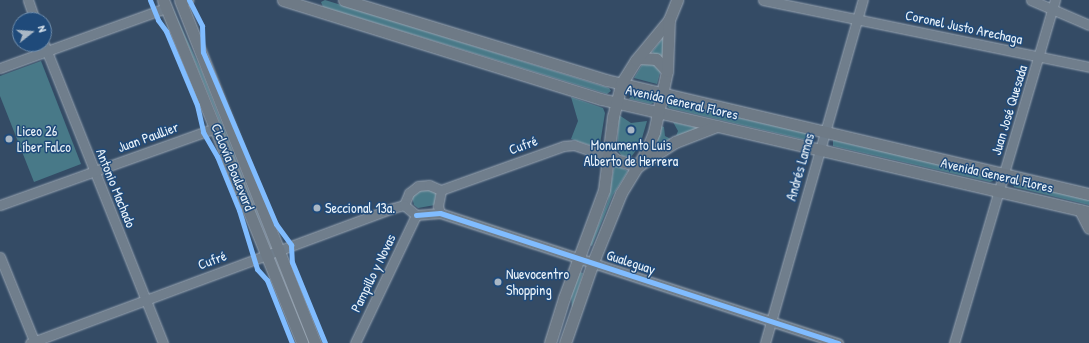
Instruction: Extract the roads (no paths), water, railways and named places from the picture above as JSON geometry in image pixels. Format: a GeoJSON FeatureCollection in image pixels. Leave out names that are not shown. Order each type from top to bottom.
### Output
{"type":"FeatureCollection","features":[{"type":"Feature","properties":{"kind":"main road","name":"Avenida General Flores"},"geometry":{"type":"LineString","coordinates":[[283,0],[313,5],[616,102],[820,148],[1084,211],[1089,228]]}},
{"type":"Feature","properties":{"kind":"main road","name":"Avenida General Flores"},"geometry":{"type":"LineString","coordinates":[[344,0],[621,84],[1004,172],[1089,194]]}},
{"type":"Feature","properties":{"kind":"main road"},"geometry":{"type":"LineString","coordinates":[[565,343],[593,262],[621,193],[638,166],[654,132],[667,71],[669,20],[676,0]]}},
{"type":"Feature","properties":{"kind":"main road"},"geometry":{"type":"LineString","coordinates":[[175,2],[186,17],[315,343]]}},
{"type":"Feature","properties":{"kind":"main road"},"geometry":{"type":"LineString","coordinates":[[175,2],[215,128],[302,343]]}},
{"type":"Feature","properties":{"kind":"main road"},"geometry":{"type":"LineString","coordinates":[[550,343],[579,258],[601,200],[616,102],[621,84],[638,58],[669,20]]}},
{"type":"Feature","properties":{"kind":"main road"},"geometry":{"type":"LineString","coordinates":[[638,58],[656,59],[667,71]]}},
{"type":"Feature","properties":{"kind":"main road"},"geometry":{"type":"LineString","coordinates":[[638,166],[675,142],[720,126]]}},
{"type":"Feature","properties":{"kind":"main road","name":"Cufré"},"geometry":{"type":"LineString","coordinates":[[609,154],[616,160],[638,166]]}},
{"type":"Feature","properties":{"kind":"street"},"geometry":{"type":"LineString","coordinates":[[28,0],[32,12]]}},
{"type":"Feature","properties":{"kind":"street","name":"Coronel Justo Arechaga"},"geometry":{"type":"LineString","coordinates":[[763,0],[1089,67]]}},
{"type":"Feature","properties":{"kind":"street","name":"Andrés Lamas"},"geometry":{"type":"LineString","coordinates":[[765,343],[863,0]]}},
{"type":"Feature","properties":{"kind":"street"},"geometry":{"type":"LineString","coordinates":[[1031,0],[1054,5],[1089,24]]}},
{"type":"Feature","properties":{"kind":"street"},"geometry":{"type":"LineString","coordinates":[[52,45],[175,2]]}},
{"type":"Feature","properties":{"kind":"street","name":"Juan José Quesada"},"geometry":{"type":"LineString","coordinates":[[954,343],[998,191],[1040,57],[1054,5]]}},
{"type":"Feature","properties":{"kind":"street"},"geometry":{"type":"LineString","coordinates":[[0,68],[34,52]]}},
{"type":"Feature","properties":{"kind":"street","name":"Antonio Machado"},"geometry":{"type":"LineString","coordinates":[[47,52],[163,343]]}},
{"type":"Feature","properties":{"kind":"street","name":"Juan Paullier"},"geometry":{"type":"LineString","coordinates":[[0,205],[215,128]]}},
{"type":"Feature","properties":{"kind":"street","name":"Cufré"},"geometry":{"type":"LineString","coordinates":[[441,190],[564,146],[574,145],[597,153],[609,154]]}},
{"type":"Feature","properties":{"kind":"street"},"geometry":{"type":"LineString","coordinates":[[416,215],[404,205],[409,193],[418,186],[429,185],[441,190],[438,206],[440,213]]}},
{"type":"Feature","properties":{"kind":"street","name":"Cufré"},"geometry":{"type":"LineString","coordinates":[[33,343],[404,205]]}},
{"type":"Feature","properties":{"kind":"street","name":"Gualeguay"},"geometry":{"type":"LineString","coordinates":[[416,215],[440,213],[838,343]]}},
{"type":"Feature","properties":{"kind":"street","name":"Pampillo y Novas"},"geometry":{"type":"LineString","coordinates":[[355,343],[416,215]]}},
{"type":"Feature","properties":{"kind":"street"},"geometry":{"type":"LineString","coordinates":[[0,257],[33,343]]}},
{"type":"Feature","properties":{"kind":"place","name":"Monumento Luis Alberto de Herrera"},"geometry":{"type":"Point","coordinates":[631,130]}},
{"type":"Feature","properties":{"kind":"place","name":"Liceo 26 Líber Falco"},"geometry":{"type":"Point","coordinates":[9,139]}},
{"type":"Feature","properties":{"kind":"place","name":"Seccional 13a."},"geometry":{"type":"Point","coordinates":[317,208]}},
{"type":"Feature","properties":{"kind":"place","name":"Nuevocentro Shopping"},"geometry":{"type":"Point","coordinates":[498,282]}}]}
